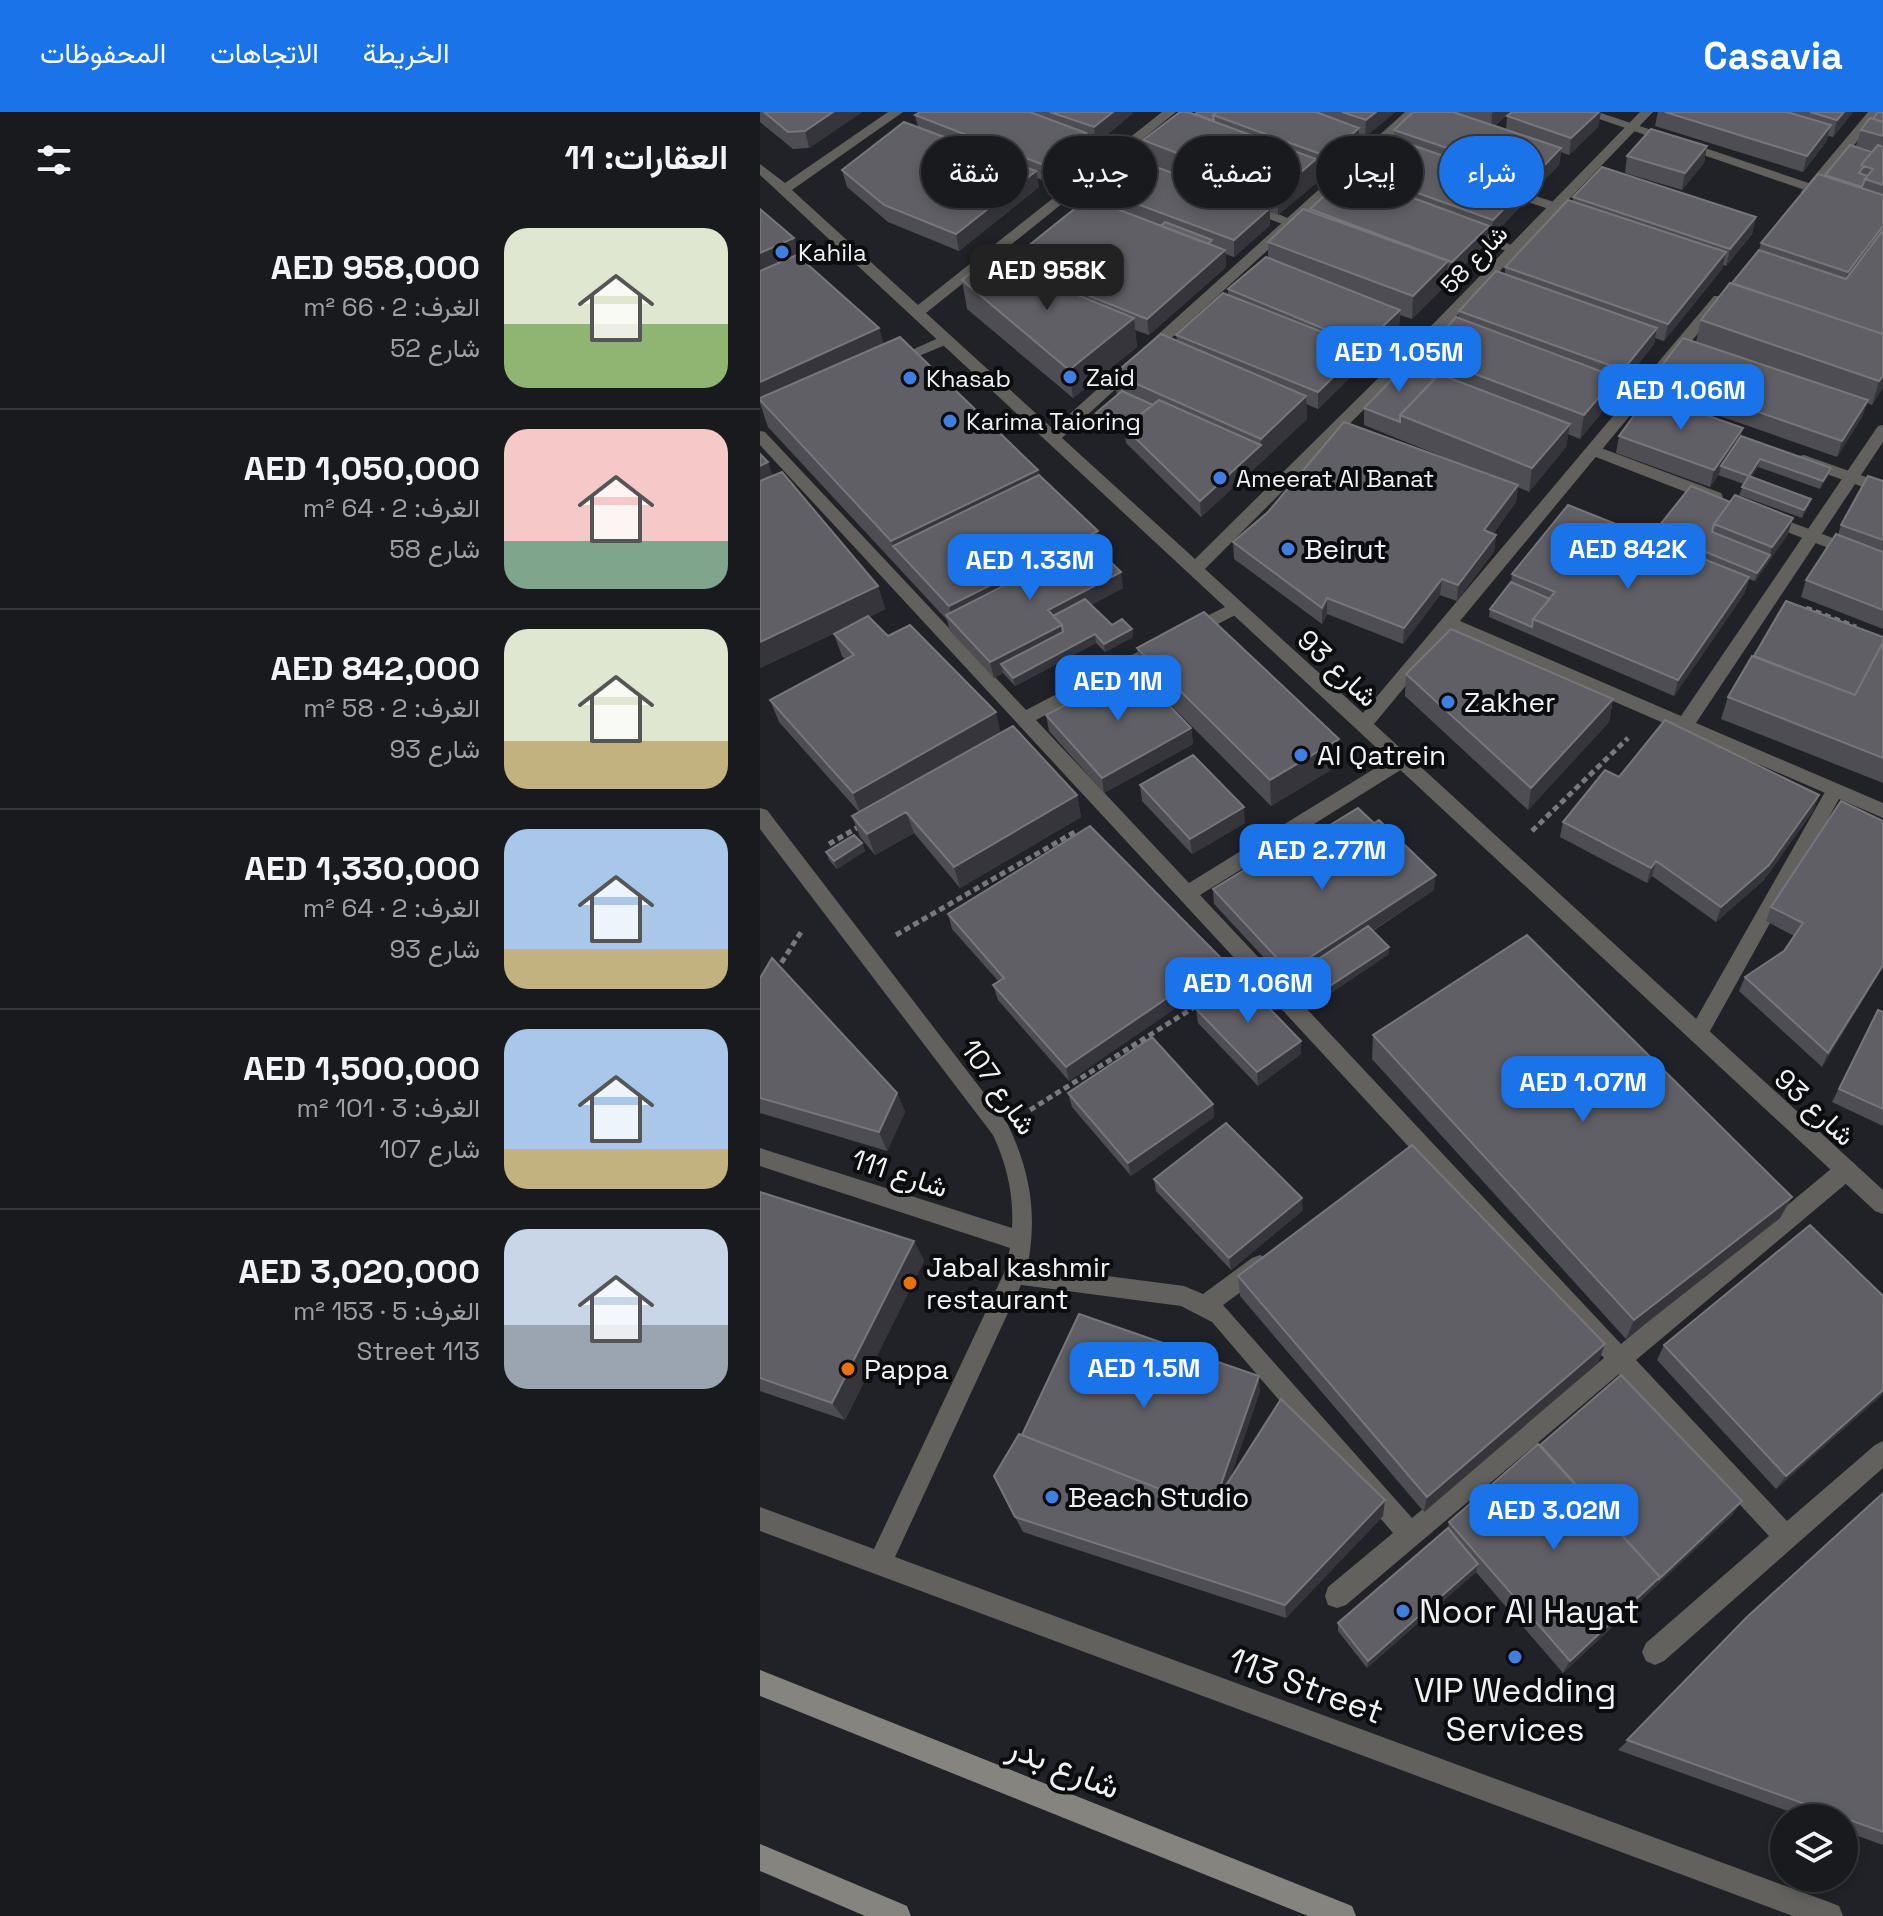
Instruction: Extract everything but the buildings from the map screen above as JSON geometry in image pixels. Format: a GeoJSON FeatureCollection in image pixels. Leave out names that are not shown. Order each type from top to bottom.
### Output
{"type":"FeatureCollection","features":[{"type":"Feature","properties":{"kind":"main road","name":"شارع بدر"},"geometry":{"type":"LineString","coordinates":[[760,1683],[1342,1916]]}},
{"type":"Feature","properties":{"kind":"main road"},"geometry":{"type":"LineString","coordinates":[[760,1857],[897,1916]]}},
{"type":"Feature","properties":{"kind":"street"},"geometry":{"type":"LineString","coordinates":[[784,190],[897,112]]}},
{"type":"Feature","properties":{"kind":"street"},"geometry":{"type":"LineString","coordinates":[[1387,136],[1413,112]]}},
{"type":"Feature","properties":{"kind":"street"},"geometry":{"type":"LineString","coordinates":[[1585,112],[1883,213]]}},
{"type":"Feature","properties":{"kind":"street","name":"شارع 58"},"geometry":{"type":"LineString","coordinates":[[1194,570],[1447,328],[1514,249],[1647,112]]}},
{"type":"Feature","properties":{"kind":"street"},"geometry":{"type":"LineString","coordinates":[[1792,212],[1875,112]]}},
{"type":"Feature","properties":{"kind":"street"},"geometry":{"type":"LineString","coordinates":[[1143,136],[1170,118]]}},
{"type":"Feature","properties":{"kind":"street"},"geometry":{"type":"LineString","coordinates":[[1323,126],[1351,136]]}},
{"type":"Feature","properties":{"kind":"street"},"geometry":{"type":"LineString","coordinates":[[1041,129],[1060,136]]}},
{"type":"Feature","properties":{"kind":"street","name":"شارع 93"},"geometry":{"type":"LineString","coordinates":[[760,168],[1883,1204]]}},
{"type":"Feature","properties":{"kind":"street"},"geometry":{"type":"LineString","coordinates":[[1052,438],[1316,199]]}},
{"type":"Feature","properties":{"kind":"street"},"geometry":{"type":"LineString","coordinates":[[1544,203],[1555,207]]}},
{"type":"Feature","properties":{"kind":"street"},"geometry":{"type":"LineString","coordinates":[[917,313],[1049,208]]}},
{"type":"Feature","properties":{"kind":"street"},"geometry":{"type":"LineString","coordinates":[[1252,208],[1290,222]]}},
{"type":"Feature","properties":{"kind":"street"},"geometry":{"type":"LineString","coordinates":[[1455,227],[1514,249]]}},
{"type":"Feature","properties":{"kind":"street"},"geometry":{"type":"LineString","coordinates":[[1362,726],[1727,289]]}},
{"type":"Feature","properties":{"kind":"street"},"geometry":{"type":"LineString","coordinates":[[874,370],[945,340]]}},
{"type":"Feature","properties":{"kind":"street"},"geometry":{"type":"LineString","coordinates":[[1581,377],[1680,414]]}},
{"type":"Feature","properties":{"kind":"street"},"geometry":{"type":"LineString","coordinates":[[1685,725],[1883,430]]}},
{"type":"Feature","properties":{"kind":"street"},"geometry":{"type":"LineString","coordinates":[[760,436],[1256,968],[1414,1150],[1620,1359],[1786,1537]]}},
{"type":"Feature","properties":{"kind":"street"},"geometry":{"type":"LineString","coordinates":[[1593,450],[1725,501]]}},
{"type":"Feature","properties":{"kind":"street"},"geometry":{"type":"LineString","coordinates":[[1794,456],[1883,489]]}},
{"type":"Feature","properties":{"kind":"street"},"geometry":{"type":"LineString","coordinates":[[1754,512],[1883,563]]}},
{"type":"Feature","properties":{"kind":"street"},"geometry":{"type":"LineString","coordinates":[[1023,719],[1235,608]]}},
{"type":"Feature","properties":{"kind":"street"},"geometry":{"type":"LineString","coordinates":[[1449,623],[1883,811]]}},
{"type":"Feature","properties":{"kind":"street"},"geometry":{"type":"LineString","coordinates":[[1187,894],[1401,761]]}},
{"type":"Feature","properties":{"kind":"street"},"geometry":{"type":"LineString","coordinates":[[1698,1034],[1835,790]]}},
{"type":"Feature","properties":{"kind":"street","name":"شارع 107"},"geometry":{"type":"LineString","coordinates":[[760,815],[1000,1129],[1022,1182],[1026,1211],[1015,1274],[880,1563]]}},
{"type":"Feature","properties":{"kind":"street","name":"شارع 111"},"geometry":{"type":"LineString","coordinates":[[760,1157],[1023,1242]]}},
{"type":"Feature","properties":{"kind":"street"},"geometry":{"type":"LineString","coordinates":[[1337,1596],[1846,1170]]}},
{"type":"Feature","properties":{"kind":"street"},"geometry":{"type":"LineString","coordinates":[[1206,1305],[1282,1248]]}},
{"type":"Feature","properties":{"kind":"street"},"geometry":{"type":"LineString","coordinates":[[1015,1274],[1184,1296],[1206,1305],[1220,1315],[1410,1534]]}},
{"type":"Feature","properties":{"kind":"street"},"geometry":{"type":"LineString","coordinates":[[1655,1652],[1883,1453]]}},
{"type":"Feature","properties":{"kind":"street","name":"113 Street"},"geometry":{"type":"LineString","coordinates":[[760,1519],[1829,1916]]}},
{"type":"Feature","properties":{"kind":"path"},"geometry":{"type":"LineString","coordinates":[[1773,595],[1869,633]]}},
{"type":"Feature","properties":{"kind":"path"},"geometry":{"type":"LineString","coordinates":[[1506,857],[1655,712]]}},
{"type":"Feature","properties":{"kind":"path"},"geometry":{"type":"LineString","coordinates":[[865,953],[1110,812]]}},
{"type":"Feature","properties":{"kind":"path"},"geometry":{"type":"LineString","coordinates":[[796,862],[875,818]]}},
{"type":"Feature","properties":{"kind":"path"},"geometry":{"type":"LineString","coordinates":[[768,984],[823,898]]}},
{"type":"Feature","properties":{"kind":"path"},"geometry":{"type":"LineString","coordinates":[[1000,1129],[1256,968]]}},
{"type":"Feature","properties":{"kind":"place","name":"Kahila"},"geometry":{"type":"Point","coordinates":[782,252]}},
{"type":"Feature","properties":{"kind":"place","name":"Zaid"},"geometry":{"type":"Point","coordinates":[1070,377]}},
{"type":"Feature","properties":{"kind":"place","name":"Khasab"},"geometry":{"type":"Point","coordinates":[910,378]}},
{"type":"Feature","properties":{"kind":"place","name":"Karima Taioring"},"geometry":{"type":"Point","coordinates":[950,421]}},
{"type":"Feature","properties":{"kind":"place","name":"Ameerat Al Banat"},"geometry":{"type":"Point","coordinates":[1220,478]}},
{"type":"Feature","properties":{"kind":"place","name":"Beirut"},"geometry":{"type":"Point","coordinates":[1288,549]}},
{"type":"Feature","properties":{"kind":"place","name":"Zakher"},"geometry":{"type":"Point","coordinates":[1448,702]}},
{"type":"Feature","properties":{"kind":"place","name":"Al Qatrein"},"geometry":{"type":"Point","coordinates":[1301,755]}},
{"type":"Feature","properties":{"kind":"place","name":"Jabal kashmir restaurant"},"geometry":{"type":"Point","coordinates":[910,1283]}},
{"type":"Feature","properties":{"kind":"place","name":"Pappa"},"geometry":{"type":"Point","coordinates":[848,1369]}},
{"type":"Feature","properties":{"kind":"place","name":"Beach Studio"},"geometry":{"type":"Point","coordinates":[1052,1497]}},
{"type":"Feature","properties":{"kind":"place","name":"Noor Al Hayat"},"geometry":{"type":"Point","coordinates":[1403,1611]}},
{"type":"Feature","properties":{"kind":"place","name":"VIP Wedding Services"},"geometry":{"type":"Point","coordinates":[1515,1657]}}]}
